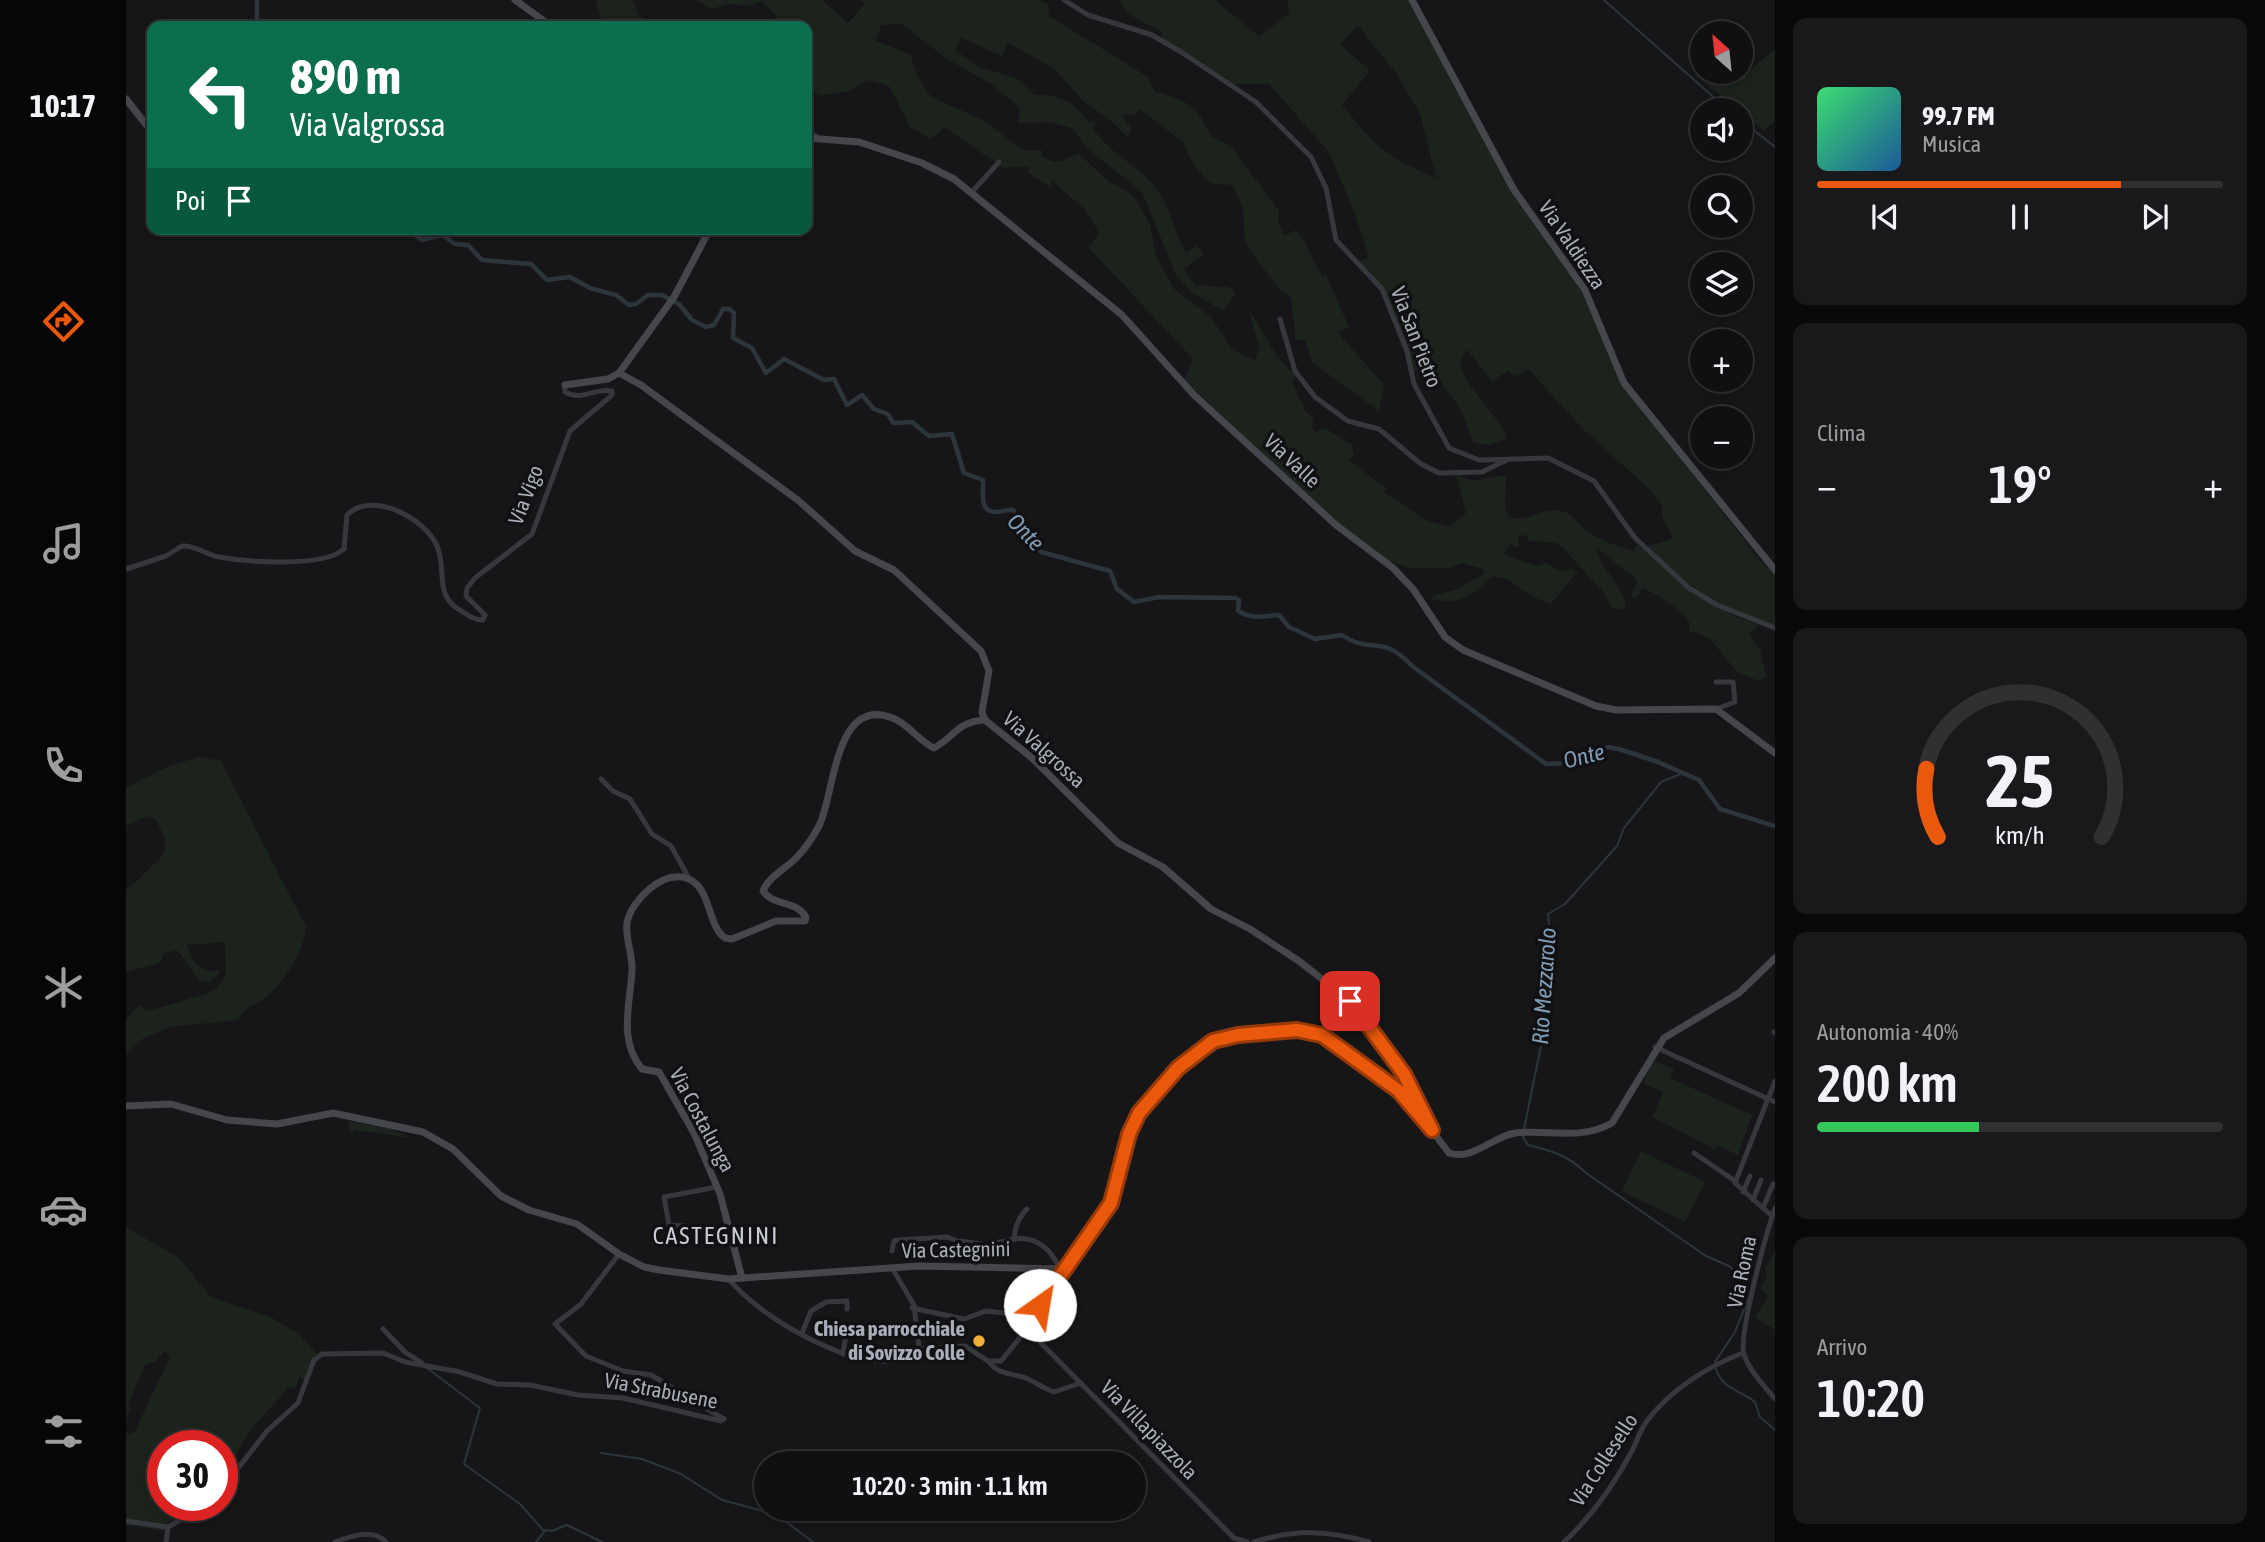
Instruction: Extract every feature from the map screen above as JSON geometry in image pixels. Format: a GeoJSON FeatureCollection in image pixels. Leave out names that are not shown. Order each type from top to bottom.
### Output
{"type":"FeatureCollection","features":[{"type":"Feature","properties":{"kind":"street"},"geometry":{"type":"LineString","coordinates":[[515,0],[544,21]]}},
{"type":"Feature","properties":{"kind":"street","name":"Via San Pietro"},"geometry":{"type":"LineString","coordinates":[[1064,0],[1088,15],[1140,31],[1181,52],[1256,102],[1311,157],[1320,173],[1339,245],[1385,294],[1407,351],[1414,384],[1442,438],[1454,452],[1469,458],[1554,459],[1590,479],[1607,496],[1635,538],[1689,588],[1717,605],[1775,628]]}},
{"type":"Feature","properties":{"kind":"street","name":"Via Valdiezza"},"geometry":{"type":"LineString","coordinates":[[1412,0],[1514,190],[1585,290],[1624,383],[1773,567]]}},
{"type":"Feature","properties":{"kind":"street"},"geometry":{"type":"LineString","coordinates":[[126,99],[147,126]]}},
{"type":"Feature","properties":{"kind":"street"},"geometry":{"type":"LineString","coordinates":[[812,134],[817,137]]}},
{"type":"Feature","properties":{"kind":"street","name":"Via Valle"},"geometry":{"type":"LineString","coordinates":[[812,138],[859,142],[922,163],[954,179],[1122,314],[1194,395],[1336,525],[1393,568],[1413,589],[1444,637],[1463,650],[1596,705],[1616,710],[1716,709]]}},
{"type":"Feature","properties":{"kind":"street"},"geometry":{"type":"LineString","coordinates":[[971,193],[999,162]]}},
{"type":"Feature","properties":{"kind":"street"},"geometry":{"type":"LineString","coordinates":[[620,373],[672,300],[707,235]]}},
{"type":"Feature","properties":{"kind":"street"},"geometry":{"type":"LineString","coordinates":[[1280,319],[1295,372],[1320,401],[1349,421],[1379,429],[1421,464],[1439,473],[1482,472],[1507,460]]}},
{"type":"Feature","properties":{"kind":"street","name":"Via Vigo"},"geometry":{"type":"LineString","coordinates":[[126,569],[166,556],[182,546],[219,557],[265,561],[297,561],[335,555],[344,549],[347,515],[361,506],[375,506],[410,517],[423,527],[438,547],[440,584],[445,597],[456,608],[483,620],[485,615],[466,596],[467,587],[483,571],[528,539],[536,526],[570,431],[612,395],[610,390],[583,397],[573,396],[565,392],[565,385],[608,379],[620,373]]}},
{"type":"Feature","properties":{"kind":"street","name":"Via Valgrossa"},"geometry":{"type":"LineString","coordinates":[[620,373],[641,385],[799,501],[855,551],[894,570],[981,651],[989,671],[982,712],[985,720],[1032,758],[1118,843],[1163,867],[1212,909],[1250,929],[1299,961],[1350,1001],[1404,1074],[1432,1130]]}},
{"type":"Feature","properties":{"kind":"street"},"geometry":{"type":"LineString","coordinates":[[1716,682],[1733,682],[1735,702],[1716,709]]}},
{"type":"Feature","properties":{"kind":"street"},"geometry":{"type":"LineString","coordinates":[[1716,709],[1775,753]]}},
{"type":"Feature","properties":{"kind":"street"},"geometry":{"type":"LineString","coordinates":[[601,779],[613,791],[630,799],[652,834],[671,846],[690,880],[709,903],[713,924],[725,938],[732,939],[776,921],[805,921],[806,917],[799,907],[771,899],[764,891],[771,879],[796,858],[820,823],[832,786],[835,760],[852,726],[869,717],[883,715],[908,727],[934,748],[955,728],[970,721],[985,720]]}},
{"type":"Feature","properties":{"kind":"street","name":"Via Costalunga"},"geometry":{"type":"LineString","coordinates":[[690,880],[673,878],[657,883],[642,897],[630,915],[627,928],[632,967],[626,1034],[642,1069],[659,1072],[694,1133],[731,1229],[742,1278]]}},
{"type":"Feature","properties":{"kind":"street"},"geometry":{"type":"LineString","coordinates":[[988,1361],[1001,1361],[1029,1328],[1061,1268],[1078,1253],[1111,1203],[1129,1134],[1139,1113],[1178,1068],[1213,1041],[1238,1035],[1297,1030],[1322,1035],[1399,1091],[1449,1153],[1461,1156],[1495,1138],[1516,1133],[1569,1136],[1601,1129],[1618,1118],[1655,1047],[1676,1029],[1739,993],[1775,957]]}},
{"type":"Feature","properties":{"kind":"street"},"geometry":{"type":"LineString","coordinates":[[1655,1047],[1775,1102]]}},
{"type":"Feature","properties":{"kind":"street"},"geometry":{"type":"LineString","coordinates":[[1735,1181],[1775,1081]]}},
{"type":"Feature","properties":{"kind":"street","name":"Via Castegnini"},"geometry":{"type":"LineString","coordinates":[[126,1106],[172,1104],[227,1120],[264,1124],[333,1113],[423,1132],[453,1149],[501,1196],[529,1210],[562,1217],[577,1224],[619,1254],[644,1267],[729,1279],[919,1266],[1061,1268]]}},
{"type":"Feature","properties":{"kind":"street"},"geometry":{"type":"LineString","coordinates":[[1695,1153],[1735,1181],[1736,1186],[1772,1216]]}},
{"type":"Feature","properties":{"kind":"street"},"geometry":{"type":"LineString","coordinates":[[1743,1192],[1750,1175]]}},
{"type":"Feature","properties":{"kind":"street"},"geometry":{"type":"LineString","coordinates":[[1753,1200],[1761,1180]]}},
{"type":"Feature","properties":{"kind":"street"},"geometry":{"type":"LineString","coordinates":[[1763,1208],[1773,1184]]}},
{"type":"Feature","properties":{"kind":"street"},"geometry":{"type":"LineString","coordinates":[[717,1187],[664,1197],[669,1225],[731,1229]]}},
{"type":"Feature","properties":{"kind":"street","name":"Via Roma"},"geometry":{"type":"LineString","coordinates":[[1743,1353],[1769,1223],[1775,1208]]}},
{"type":"Feature","properties":{"kind":"street"},"geometry":{"type":"LineString","coordinates":[[1015,1239],[1014,1234],[1027,1209]]}},
{"type":"Feature","properties":{"kind":"street"},"geometry":{"type":"LineString","coordinates":[[1769,1223],[1775,1228]]}},
{"type":"Feature","properties":{"kind":"street"},"geometry":{"type":"LineString","coordinates":[[892,1251],[894,1241],[899,1240],[947,1237],[986,1245],[1029,1238],[1041,1244],[1061,1268]]}},
{"type":"Feature","properties":{"kind":"street","name":"Via Strabusene"},"geometry":{"type":"LineString","coordinates":[[428,1366],[497,1384],[530,1385],[578,1395],[623,1398],[721,1421],[724,1419],[651,1375],[623,1371],[586,1356],[555,1324],[581,1304],[619,1254]]}},
{"type":"Feature","properties":{"kind":"street","name":"Via Castegnini"},"geometry":{"type":"LineString","coordinates":[[892,1269],[913,1308],[919,1349]]}},
{"type":"Feature","properties":{"kind":"street"},"geometry":{"type":"LineString","coordinates":[[729,1279],[739,1292],[802,1333],[850,1358],[890,1360],[919,1349],[965,1346],[988,1361],[996,1371],[1027,1378],[1054,1392],[1081,1383]]}},
{"type":"Feature","properties":{"kind":"street"},"geometry":{"type":"LineString","coordinates":[[802,1333],[811,1311],[826,1302],[847,1301],[847,1310]]}},
{"type":"Feature","properties":{"kind":"street"},"geometry":{"type":"LineString","coordinates":[[913,1308],[964,1319],[986,1311],[1013,1314],[1029,1328]]}},
{"type":"Feature","properties":{"kind":"street","name":"Via Villapiazzola"},"geometry":{"type":"LineString","coordinates":[[1029,1328],[1234,1538],[1247,1542]]}},
{"type":"Feature","properties":{"kind":"street"},"geometry":{"type":"LineString","coordinates":[[383,1329],[409,1355],[428,1366]]}},
{"type":"Feature","properties":{"kind":"street"},"geometry":{"type":"LineString","coordinates":[[843,1354],[846,1334],[854,1334]]}},
{"type":"Feature","properties":{"kind":"street"},"geometry":{"type":"LineString","coordinates":[[238,1468],[267,1431],[298,1403],[314,1360],[322,1354],[383,1353],[428,1366]]}},
{"type":"Feature","properties":{"kind":"street"},"geometry":{"type":"LineString","coordinates":[[1743,1353],[1775,1399]]}},
{"type":"Feature","properties":{"kind":"street","name":"Via Collesello"},"geometry":{"type":"LineString","coordinates":[[1564,1542],[1592,1511],[1632,1451],[1646,1423],[1665,1401],[1692,1379],[1743,1353]]}},
{"type":"Feature","properties":{"kind":"street"},"geometry":{"type":"LineString","coordinates":[[126,1521],[168,1527],[179,1521]]}},
{"type":"Feature","properties":{"kind":"street"},"geometry":{"type":"LineString","coordinates":[[166,1542],[168,1527]]}},
{"type":"Feature","properties":{"kind":"street"},"geometry":{"type":"LineString","coordinates":[[1254,1542],[1299,1531],[1336,1532],[1369,1542]]}},
{"type":"Feature","properties":{"kind":"street"},"geometry":{"type":"LineString","coordinates":[[335,1542],[368,1534],[378,1535],[386,1542]]}},
{"type":"Feature","properties":{"kind":"shaded area"},"geometry":{"type":"Polygon","coordinates":[[[596,0],[633,0],[639,16],[647,21],[602,21],[596,0]]]}},
{"type":"Feature","properties":{"kind":"shaded area"},"geometry":{"type":"Polygon","coordinates":[[[697,0],[822,0],[848,23],[865,4],[861,0],[1039,0],[1048,4],[1049,16],[1148,77],[1155,92],[1183,101],[1202,118],[1211,137],[1230,145],[1279,211],[1278,222],[1284,236],[1296,230],[1305,242],[1318,270],[1323,276],[1326,275],[1349,327],[1338,333],[1384,385],[1379,411],[1312,362],[1305,340],[1296,340],[1291,298],[1279,289],[1249,249],[1245,240],[1243,208],[1232,185],[1215,184],[1205,178],[1184,143],[1140,109],[1134,116],[1126,113],[1122,117],[1132,129],[1127,137],[1109,119],[1083,101],[1055,69],[1008,43],[1002,56],[961,38],[955,50],[979,67],[1016,78],[1035,95],[1053,96],[1067,101],[1079,110],[1089,123],[1092,120],[1096,124],[1093,128],[1100,137],[1156,188],[1186,252],[1196,246],[1204,254],[1184,269],[1195,285],[1228,287],[1236,293],[1223,311],[1192,292],[1176,275],[1142,192],[1088,149],[1072,128],[1049,122],[1018,123],[1020,108],[990,83],[947,59],[902,24],[881,25],[876,41],[910,54],[917,75],[931,97],[983,120],[1023,150],[1042,150],[1041,155],[1056,162],[1078,153],[1109,182],[1129,192],[1150,225],[1156,255],[1174,289],[1211,317],[1233,350],[1255,361],[1259,346],[1248,308],[1277,356],[1296,376],[1292,381],[1305,405],[1304,409],[1313,419],[1312,427],[1316,432],[1325,428],[1351,444],[1354,455],[1349,460],[1387,489],[1383,491],[1426,520],[1449,527],[1466,513],[1456,475],[1472,481],[1506,475],[1505,508],[1510,518],[1524,518],[1558,510],[1565,512],[1602,540],[1633,551],[1637,544],[1707,600],[1739,618],[1759,625],[1749,634],[1760,650],[1766,676],[1759,681],[1737,672],[1711,640],[1694,631],[1690,634],[1687,618],[1654,594],[1643,588],[1635,599],[1631,596],[1637,582],[1634,577],[1598,549],[1601,562],[1624,598],[1626,606],[1623,610],[1612,608],[1603,592],[1563,548],[1556,543],[1530,541],[1525,535],[1518,536],[1519,548],[1510,544],[1504,554],[1536,566],[1547,563],[1559,571],[1571,569],[1577,572],[1551,604],[1533,597],[1509,580],[1493,576],[1460,600],[1432,600],[1433,596],[1457,589],[1484,574],[1483,569],[1462,563],[1450,568],[1408,568],[1382,558],[1320,508],[1184,380],[1193,359],[1088,247],[1099,234],[1094,223],[1083,208],[1051,178],[1051,187],[1028,173],[1030,166],[1003,168],[945,127],[931,139],[910,127],[889,86],[868,80],[849,91],[819,96],[812,87],[812,21],[774,21],[776,15],[762,1],[749,6],[728,4],[712,9],[697,0]]]}},
{"type":"Feature","properties":{"kind":"shaded area"},"geometry":{"type":"Polygon","coordinates":[[[1119,0],[1215,0],[1259,36],[1290,13],[1287,0],[1408,0],[1516,200],[1582,292],[1623,385],[1762,563],[1775,574],[1775,627],[1737,612],[1705,595],[1645,547],[1673,539],[1662,516],[1662,505],[1650,490],[1582,428],[1528,369],[1515,377],[1508,371],[1492,381],[1467,350],[1462,359],[1462,370],[1503,429],[1507,439],[1487,445],[1473,442],[1460,408],[1428,365],[1411,373],[1408,357],[1383,290],[1356,262],[1369,257],[1354,211],[1328,151],[1269,84],[1231,84],[1161,39],[1162,32],[1130,15],[1119,0]],[[1358,26],[1340,44],[1370,71],[1342,105],[1364,131],[1393,157],[1436,178],[1420,114],[1396,73],[1358,26]]]}},
{"type":"Feature","properties":{"kind":"shaded area"},"geometry":{"type":"Polygon","coordinates":[[[1775,49],[1775,120],[1764,131],[1753,122],[1753,98],[1723,98],[1706,84],[1754,84],[1754,67],[1775,49]]]}},
{"type":"Feature","properties":{"kind":"shaded area"},"geometry":{"type":"Polygon","coordinates":[[[199,757],[221,761],[306,927],[304,937],[297,957],[285,977],[271,993],[245,1010],[238,1020],[170,1027],[142,1039],[126,1055],[126,1020],[139,1005],[148,1011],[206,994],[218,987],[226,975],[225,942],[187,945],[195,963],[208,972],[221,972],[209,982],[200,981],[177,950],[165,953],[159,963],[126,972],[126,889],[162,856],[165,840],[155,819],[148,816],[126,825],[126,788],[167,767],[199,757]]]}},
{"type":"Feature","properties":{"kind":"shaded area"},"geometry":{"type":"Polygon","coordinates":[[[1653,1060],[1674,1069],[1670,1078],[1752,1115],[1738,1155],[1717,1145],[1715,1149],[1652,1117],[1663,1093],[1643,1083],[1653,1060]]]}},
{"type":"Feature","properties":{"kind":"shaded area"},"geometry":{"type":"Polygon","coordinates":[[[349,1121],[390,1129],[413,1138],[353,1130],[354,1134],[349,1131],[349,1121]]]}},
{"type":"Feature","properties":{"kind":"shaded area"},"geometry":{"type":"Polygon","coordinates":[[[1641,1151],[1705,1182],[1685,1222],[1622,1191],[1641,1151]]]}},
{"type":"Feature","properties":{"kind":"shaded area"},"geometry":{"type":"Polygon","coordinates":[[[126,1227],[180,1259],[211,1297],[272,1318],[299,1334],[317,1354],[308,1379],[299,1378],[295,1389],[290,1386],[253,1427],[238,1451],[238,1430],[147,1430],[147,1521],[171,1521],[167,1524],[166,1531],[126,1525],[126,1431],[130,1435],[134,1433],[170,1357],[165,1351],[156,1361],[145,1365],[128,1405],[130,1410],[126,1419],[126,1227]]]}},
{"type":"Feature","properties":{"kind":"shaded area"},"geometry":{"type":"Polygon","coordinates":[[[1775,1252],[1775,1330],[1755,1317],[1769,1296],[1760,1289],[1767,1277],[1765,1268],[1775,1252]]]}},
{"type":"Feature","properties":{"kind":"waterway"},"geometry":{"type":"LineString","coordinates":[[257,0],[257,21]]}},
{"type":"Feature","properties":{"kind":"waterway"},"geometry":{"type":"LineString","coordinates":[[1604,0],[1714,98]]}},
{"type":"Feature","properties":{"kind":"waterway"},"geometry":{"type":"LineString","coordinates":[[1753,130],[1775,147]]}},
{"type":"Feature","properties":{"kind":"waterway","name":"Onte"},"geometry":{"type":"LineString","coordinates":[[415,235],[422,240],[442,235]]}},
{"type":"Feature","properties":{"kind":"waterway","name":"Onte"},"geometry":{"type":"LineString","coordinates":[[442,235],[455,244],[468,245],[482,260],[531,264],[547,280],[570,277],[590,288],[616,295],[629,305],[636,304],[648,295],[662,295],[679,304],[692,320],[706,327],[714,325],[723,309],[729,309],[734,313],[733,338],[752,348],[766,373],[784,359],[824,380],[834,379],[847,405],[862,395],[874,409],[888,414],[893,423],[912,422],[929,436],[952,434],[964,473],[983,480],[983,500],[987,509],[996,512],[1013,510],[1041,552],[1110,571],[1117,589],[1134,602],[1159,597],[1236,598],[1239,600],[1238,611],[1263,617],[1279,615],[1289,627],[1315,639],[1342,635],[1361,644],[1384,647],[1402,656],[1546,764],[1569,763],[1608,747],[1619,749],[1699,780],[1720,809],[1775,826]]}},
{"type":"Feature","properties":{"kind":"waterway","name":"Rio Mezzarolo"},"geometry":{"type":"LineString","coordinates":[[1524,1129],[1542,1041],[1537,1028],[1545,991],[1544,951],[1550,936],[1548,914],[1565,904],[1617,846],[1624,828],[1661,782],[1683,773]]}},
{"type":"Feature","properties":{"kind":"waterway","name":"Rio Mezzarolo"},"geometry":{"type":"LineString","coordinates":[[1522,1135],[1528,1145],[1573,1162],[1706,1256],[1729,1266],[1747,1283]]}},
{"type":"Feature","properties":{"kind":"waterway","name":"Rio Mezzarolo"},"geometry":{"type":"LineString","coordinates":[[1715,1362],[1735,1332],[1749,1297]]}},
{"type":"Feature","properties":{"kind":"waterway","name":"Rio Mezzarolo"},"geometry":{"type":"LineString","coordinates":[[427,1368],[480,1408],[464,1464],[520,1504],[543,1530],[552,1531],[567,1525],[602,1542]]}},
{"type":"Feature","properties":{"kind":"waterway","name":"Rio Mezzarolo"},"geometry":{"type":"LineString","coordinates":[[1716,1369],[1727,1385],[1755,1402],[1760,1417],[1775,1430]]}},
{"type":"Feature","properties":{"kind":"waterway"},"geometry":{"type":"LineString","coordinates":[[601,1453],[642,1459],[681,1474],[722,1500],[767,1512],[785,1521],[813,1542]]}},
{"type":"Feature","properties":{"kind":"waterway"},"geometry":{"type":"LineString","coordinates":[[536,1542],[544,1532]]}},
{"type":"Feature","properties":{"kind":"place","name":"Chiesa parrocchiale di Sovizzo Colle"},"geometry":{"type":"Point","coordinates":[979,1341]}},
{"type":"Feature","properties":{"kind":"district","name":"CASTEGNINI"},"geometry":{"type":"Point","coordinates":[716,1236]}},
{"type":"Feature","properties":{"kind":"route"},"geometry":{"type":"LineString","coordinates":[[1040,1305],[1111,1203],[1129,1134],[1139,1113],[1178,1068],[1213,1041],[1238,1035],[1297,1030],[1322,1035],[1399,1091],[1427,1128],[1432,1130],[1404,1074],[1350,1001]]}}]}
